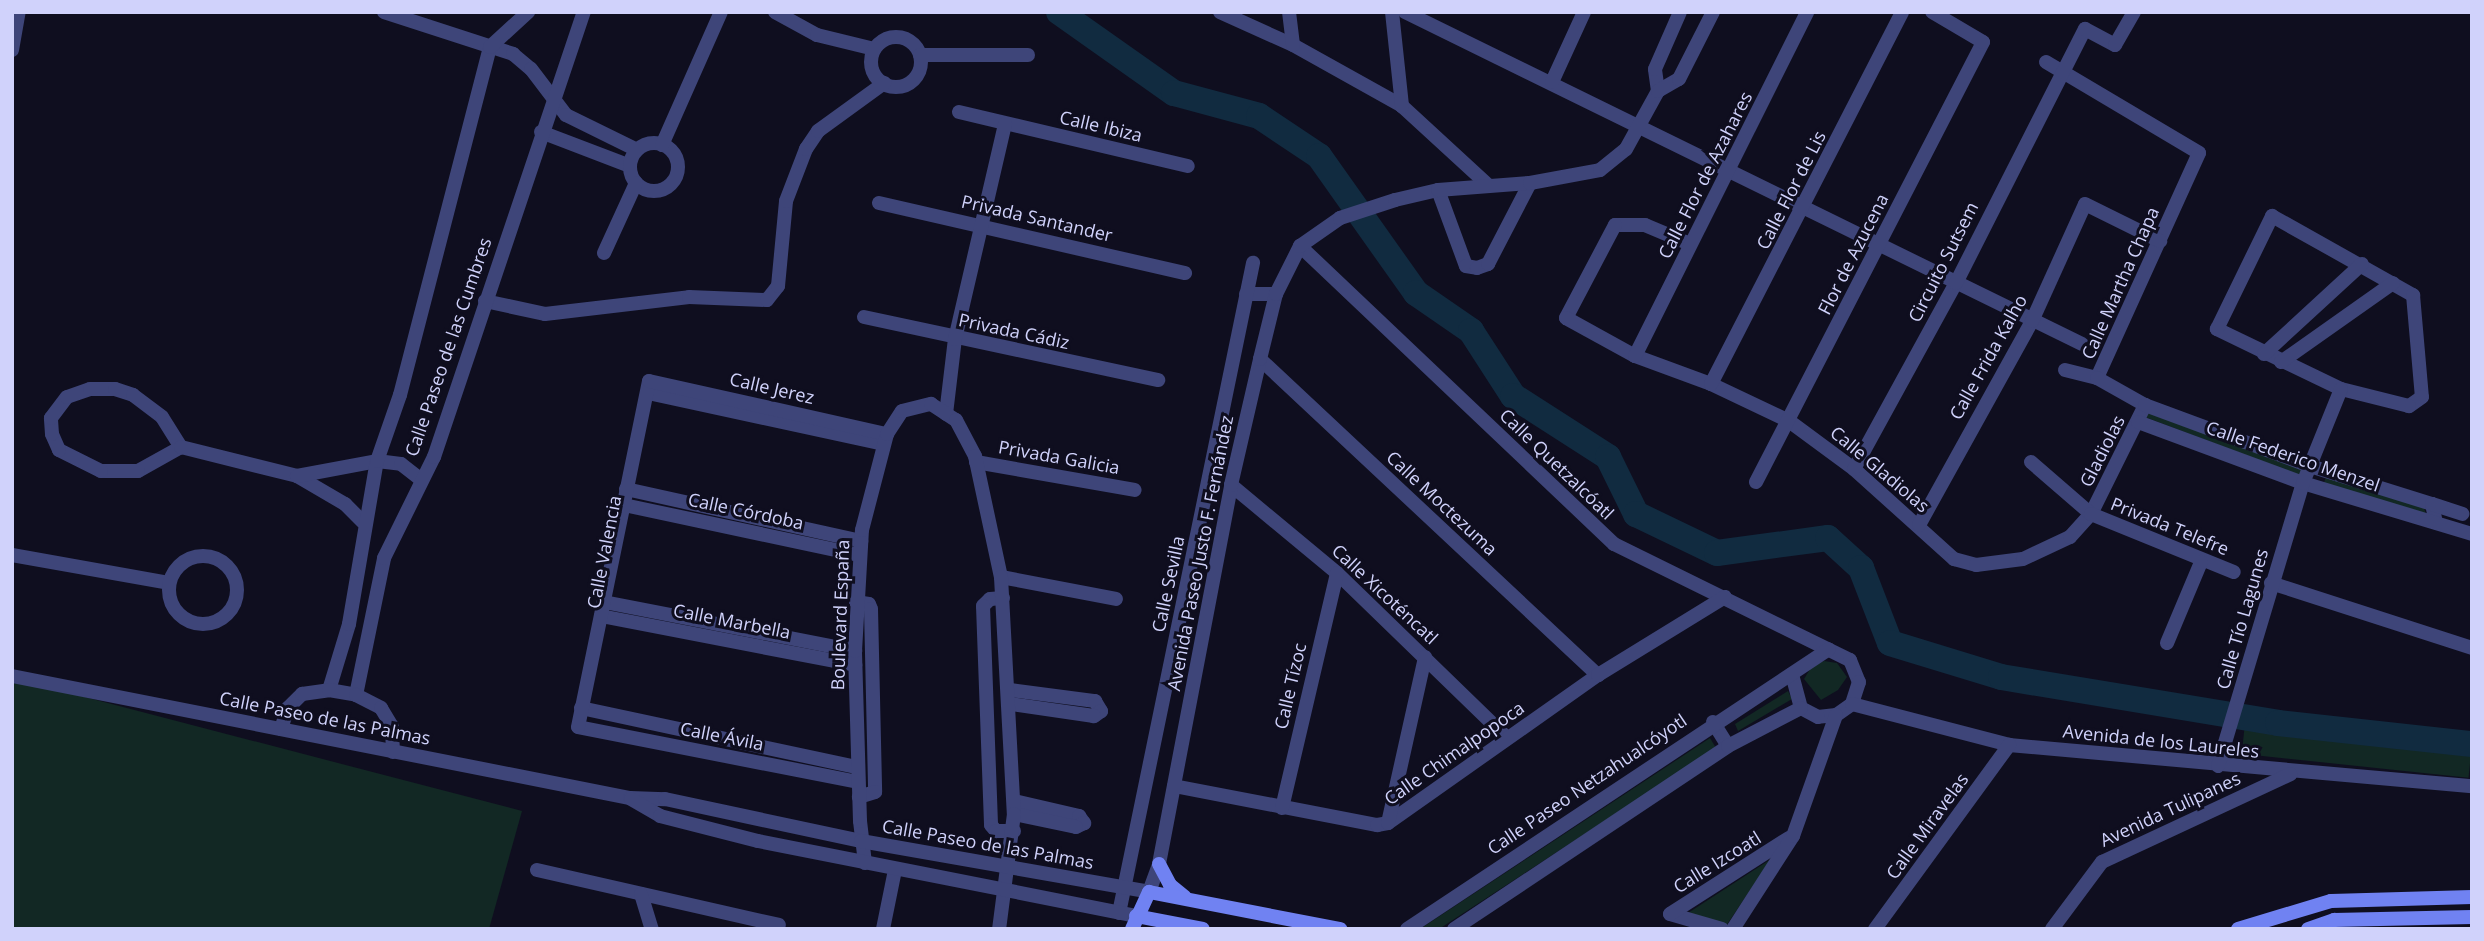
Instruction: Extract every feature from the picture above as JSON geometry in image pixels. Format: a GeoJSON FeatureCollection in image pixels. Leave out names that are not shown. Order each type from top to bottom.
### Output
{"type":"FeatureCollection","features":[{"type":"Feature","properties":{"kind":"main road"},"geometry":{"type":"LineString","coordinates":[[1159,864],[1170,885],[1189,899]]}},
{"type":"Feature","properties":{"kind":"main road","name":"Calle Paseo de las Palmas"},"geometry":{"type":"LineString","coordinates":[[1149,892],[1340,929]]}},
{"type":"Feature","properties":{"kind":"main road","name":"Avenida Paseo Justo F. Fernández"},"geometry":{"type":"LineString","coordinates":[[1134,923],[1149,892]]}},
{"type":"Feature","properties":{"kind":"main road"},"geometry":{"type":"LineString","coordinates":[[2238,929],[2331,901],[2472,897]]}},
{"type":"Feature","properties":{"kind":"main road"},"geometry":{"type":"LineString","coordinates":[[2308,929],[2334,920],[2472,917]]}},
{"type":"Feature","properties":{"kind":"main road","name":"Calle Paseo de las Palmas"},"geometry":{"type":"LineString","coordinates":[[1134,923],[1203,929]]}},
{"type":"Feature","properties":{"kind":"street"},"geometry":{"type":"LineString","coordinates":[[12,50],[19,12]]}},
{"type":"Feature","properties":{"kind":"street"},"geometry":{"type":"LineString","coordinates":[[384,12],[513,54],[531,69],[566,115],[637,150]]}},
{"type":"Feature","properties":{"kind":"street"},"geometry":{"type":"LineString","coordinates":[[490,47],[528,12]]}},
{"type":"Feature","properties":{"kind":"street","name":"Calle Paseo de las Cumbres"},"geometry":{"type":"LineString","coordinates":[[356,695],[384,558],[433,457],[541,132],[584,12]]}},
{"type":"Feature","properties":{"kind":"street"},"geometry":{"type":"LineString","coordinates":[[663,145],[721,12]]}},
{"type":"Feature","properties":{"kind":"street"},"geometry":{"type":"LineString","coordinates":[[775,12],[817,35],[874,49],[895,37],[911,41],[920,55],[914,78],[900,86],[884,83],[871,64],[874,49]]}},
{"type":"Feature","properties":{"kind":"street"},"geometry":{"type":"LineString","coordinates":[[1220,12],[1293,45],[1402,106],[1488,186]]}},
{"type":"Feature","properties":{"kind":"street"},"geometry":{"type":"LineString","coordinates":[[1289,12],[1293,45]]}},
{"type":"Feature","properties":{"kind":"street"},"geometry":{"type":"LineString","coordinates":[[1392,12],[1402,106]]}},
{"type":"Feature","properties":{"kind":"street"},"geometry":{"type":"LineString","coordinates":[[1405,12],[1434,19],[1552,82],[1641,124],[1730,173],[1880,243],[2082,344]]}},
{"type":"Feature","properties":{"kind":"street"},"geometry":{"type":"LineString","coordinates":[[1552,82],[1584,12]]}},
{"type":"Feature","properties":{"kind":"street"},"geometry":{"type":"LineString","coordinates":[[1680,12],[1655,69],[1658,91],[1679,79],[1713,12]]}},
{"type":"Feature","properties":{"kind":"street","name":"Calle Flor de Azahares"},"geometry":{"type":"LineString","coordinates":[[1635,356],[1690,244],[1730,173],[1807,12]]}},
{"type":"Feature","properties":{"kind":"street","name":"Calle Flor de Lis"},"geometry":{"type":"LineString","coordinates":[[1711,384],[1805,209],[1902,12]]}},
{"type":"Feature","properties":{"kind":"street","name":"Flor de Azucena"},"geometry":{"type":"LineString","coordinates":[[1756,482],[1983,42],[1932,12]]}},
{"type":"Feature","properties":{"kind":"street","name":"Circuito Sutsem"},"geometry":{"type":"LineString","coordinates":[[1854,468],[1956,283],[2060,70],[2085,29],[2115,45],[2134,12]]}},
{"type":"Feature","properties":{"kind":"street","name":"Calle Paseo de las Cumbres"},"geometry":{"type":"LineString","coordinates":[[329,690],[349,624],[363,522],[377,461],[400,395],[490,47]]}},
{"type":"Feature","properties":{"kind":"street"},"geometry":{"type":"LineString","coordinates":[[920,55],[1028,55]]}},
{"type":"Feature","properties":{"kind":"street"},"geometry":{"type":"LineString","coordinates":[[2046,62],[2060,70]]}},
{"type":"Feature","properties":{"kind":"street","name":"Calle Martha Chapa"},"geometry":{"type":"LineString","coordinates":[[2060,70],[2199,153],[2098,378],[2145,405]]}},
{"type":"Feature","properties":{"kind":"street"},"geometry":{"type":"LineString","coordinates":[[485,301],[545,314],[689,298],[767,300],[778,286],[786,201],[806,149],[818,131],[884,83]]}},
{"type":"Feature","properties":{"kind":"street","name":"Avenida Paseo Justo F. Fernández"},"geometry":{"type":"LineString","coordinates":[[1149,892],[1159,864],[1231,485],[1260,359],[1276,294],[1300,246],[1340,218],[1395,200],[1438,190],[1530,183],[1600,170],[1626,149],[1658,91]]}},
{"type":"Feature","properties":{"kind":"street","name":"Calle Ibiza"},"geometry":{"type":"LineString","coordinates":[[959,113],[1188,166]]}},
{"type":"Feature","properties":{"kind":"street"},"geometry":{"type":"LineString","coordinates":[[946,414],[955,339],[1005,124]]}},
{"type":"Feature","properties":{"kind":"street"},"geometry":{"type":"LineString","coordinates":[[541,132],[630,166]]}},
{"type":"Feature","properties":{"kind":"street"},"geometry":{"type":"LineString","coordinates":[[604,253],[636,183],[630,166],[637,150],[649,144],[663,145],[675,156],[673,181],[659,190],[636,183]]}},
{"type":"Feature","properties":{"kind":"street"},"geometry":{"type":"LineString","coordinates":[[1438,190],[1466,266],[1477,268],[1488,264],[1530,183]]}},
{"type":"Feature","properties":{"kind":"street","name":"Privada Santander"},"geometry":{"type":"LineString","coordinates":[[879,203],[1185,273]]}},
{"type":"Feature","properties":{"kind":"street","name":"Calle Frida Kalho"},"geometry":{"type":"LineString","coordinates":[[1919,525],[2032,321],[2085,204],[2160,241]]}},
{"type":"Feature","properties":{"kind":"street"},"geometry":{"type":"LineString","coordinates":[[2272,216],[2362,264],[2413,295],[2422,397],[2409,406],[2341,389],[2217,329],[2272,216]]}},
{"type":"Feature","properties":{"kind":"street"},"geometry":{"type":"LineString","coordinates":[[1635,356],[1566,318],[1615,225],[1645,225],[1690,244]]}},
{"type":"Feature","properties":{"kind":"street","name":"Calle Quetzalcóatl"},"geometry":{"type":"LineString","coordinates":[[1300,246],[1614,544],[1829,649]]}},
{"type":"Feature","properties":{"kind":"street","name":"Calle Sevilla"},"geometry":{"type":"LineString","coordinates":[[1119,913],[1253,262]]}},
{"type":"Feature","properties":{"kind":"street"},"geometry":{"type":"LineString","coordinates":[[2264,354],[2362,264]]}},
{"type":"Feature","properties":{"kind":"street"},"geometry":{"type":"LineString","coordinates":[[2281,362],[2393,283]]}},
{"type":"Feature","properties":{"kind":"street"},"geometry":{"type":"LineString","coordinates":[[1247,294],[1276,294]]}},
{"type":"Feature","properties":{"kind":"street","name":"Privada Cádiz"},"geometry":{"type":"LineString","coordinates":[[864,317],[955,339],[1157,380]]}},
{"type":"Feature","properties":{"kind":"street","name":"Calle Gladiolas"},"geometry":{"type":"LineString","coordinates":[[1635,356],[1711,384],[1789,421],[1854,468],[1954,559],[1976,565],[2023,559],[2046,551],[2070,537],[2091,514]]}},
{"type":"Feature","properties":{"kind":"street","name":"Calle Moctezuma"},"geometry":{"type":"LineString","coordinates":[[1260,359],[1598,675]]}},
{"type":"Feature","properties":{"kind":"street"},"geometry":{"type":"LineString","coordinates":[[2065,370],[2098,378]]}},
{"type":"Feature","properties":{"kind":"street","name":"Calle Jerez"},"geometry":{"type":"LineString","coordinates":[[653,388],[886,439]]}},
{"type":"Feature","properties":{"kind":"street","name":"Calle Valencia"},"geometry":{"type":"LineString","coordinates":[[582,728],[653,388]]}},
{"type":"Feature","properties":{"kind":"street"},"geometry":{"type":"LineString","coordinates":[[181,447],[162,417],[133,395],[115,389],[67,397],[51,418],[52,435],[60,450],[101,471],[138,471],[181,447],[297,476],[345,504],[363,522]]}},
{"type":"Feature","properties":{"kind":"street","name":"Calle Tío Lagunes"},"geometry":{"type":"LineString","coordinates":[[2218,766],[2303,483],[2341,389]]}},
{"type":"Feature","properties":{"kind":"street"},"geometry":{"type":"LineString","coordinates":[[886,439],[902,411],[931,404],[956,420],[976,462],[1001,577],[1010,697],[1014,831],[999,929]]}},
{"type":"Feature","properties":{"kind":"street","name":"Gladiolas"},"geometry":{"type":"LineString","coordinates":[[2091,514],[2145,405]]}},
{"type":"Feature","properties":{"kind":"street","name":"Calle Federico Menzel"},"geometry":{"type":"LineString","coordinates":[[2145,405],[2310,466],[2462,514]]}},
{"type":"Feature","properties":{"kind":"street","name":"Calle Federico Menzel"},"geometry":{"type":"LineString","coordinates":[[2138,422],[2303,483],[2472,534]]}},
{"type":"Feature","properties":{"kind":"street","name":"Boulevard España"},"geometry":{"type":"LineString","coordinates":[[865,863],[858,782],[856,602],[861,548],[886,439]]}},
{"type":"Feature","properties":{"kind":"street"},"geometry":{"type":"LineString","coordinates":[[297,476],[377,461],[401,464],[420,480]]}},
{"type":"Feature","properties":{"kind":"street","name":"Privada Galicia"},"geometry":{"type":"LineString","coordinates":[[976,462],[1135,491]]}},
{"type":"Feature","properties":{"kind":"street","name":"Privada Telefre"},"geometry":{"type":"LineString","coordinates":[[2031,462],[2091,514],[2201,562],[2234,572]]}},
{"type":"Feature","properties":{"kind":"street","name":"Calle Xicoténcatl"},"geometry":{"type":"LineString","coordinates":[[1231,485],[1336,573],[1507,738]]}},
{"type":"Feature","properties":{"kind":"street","name":"Calle Córdoba"},"geometry":{"type":"LineString","coordinates":[[630,498],[861,548]]}},
{"type":"Feature","properties":{"kind":"street"},"geometry":{"type":"LineString","coordinates":[[2432,504],[2436,523]]}},
{"type":"Feature","properties":{"kind":"street"},"geometry":{"type":"LineString","coordinates":[[12,555],[169,583]]}},
{"type":"Feature","properties":{"kind":"street"},"geometry":{"type":"LineString","coordinates":[[212,558],[230,570],[237,591],[235,602],[221,619],[199,624],[179,614],[169,594],[169,583],[181,564],[212,558]]}},
{"type":"Feature","properties":{"kind":"street"},"geometry":{"type":"LineString","coordinates":[[2167,643],[2201,562]]}},
{"type":"Feature","properties":{"kind":"street","name":"Calle Tízoc"},"geometry":{"type":"LineString","coordinates":[[1282,808],[1336,573]]}},
{"type":"Feature","properties":{"kind":"street"},"geometry":{"type":"LineString","coordinates":[[1001,577],[1116,599]]}},
{"type":"Feature","properties":{"kind":"street"},"geometry":{"type":"LineString","coordinates":[[2272,583],[2472,648]]}},
{"type":"Feature","properties":{"kind":"street","name":"Calle Chimalpopoca"},"geometry":{"type":"LineString","coordinates":[[1174,786],[1377,825],[1388,823],[1598,675],[1725,597]]}},
{"type":"Feature","properties":{"kind":"street"},"geometry":{"type":"LineString","coordinates":[[1003,598],[990,599],[983,606],[990,825],[996,831],[1014,831]]}},
{"type":"Feature","properties":{"kind":"street"},"geometry":{"type":"LineString","coordinates":[[856,602],[869,604],[871,609],[874,794],[858,782]]}},
{"type":"Feature","properties":{"kind":"street","name":"Calle Marbella"},"geometry":{"type":"LineString","coordinates":[[607,610],[855,657]]}},
{"type":"Feature","properties":{"kind":"street"},"geometry":{"type":"LineString","coordinates":[[349,624],[369,629]]}},
{"type":"Feature","properties":{"kind":"street"},"geometry":{"type":"LineString","coordinates":[[1829,649],[1850,660],[1859,682],[1852,704],[1836,715],[1818,717],[1801,708],[1792,674],[1829,649]]}},
{"type":"Feature","properties":{"kind":"street"},"geometry":{"type":"LineString","coordinates":[[1388,823],[1425,657]]}},
{"type":"Feature","properties":{"kind":"street","name":"Calle Paseo Netzahualcóyotl"},"geometry":{"type":"LineString","coordinates":[[1407,929],[1713,722],[1792,674]]}},
{"type":"Feature","properties":{"kind":"street","name":"Calle Paseo de las Palmas"},"geometry":{"type":"LineString","coordinates":[[12,676],[629,798],[665,799],[861,841],[1149,892]]}},
{"type":"Feature","properties":{"kind":"street"},"geometry":{"type":"LineString","coordinates":[[281,729],[288,708],[302,694],[329,690],[356,695],[381,708],[393,726],[393,752]]}},
{"type":"Feature","properties":{"kind":"street"},"geometry":{"type":"LineString","coordinates":[[1010,697],[1096,701],[1101,711],[1094,716],[1010,697]]}},
{"type":"Feature","properties":{"kind":"street","name":"Avenida de los Laureles"},"geometry":{"type":"LineString","coordinates":[[1852,704],[2009,746],[2292,774],[2472,786]]}},
{"type":"Feature","properties":{"kind":"street"},"geometry":{"type":"LineString","coordinates":[[1454,929],[1728,746],[1801,708]]}},
{"type":"Feature","properties":{"kind":"street","name":"Calle Ávila"},"geometry":{"type":"LineString","coordinates":[[586,709],[756,746],[858,782]]}},
{"type":"Feature","properties":{"kind":"street","name":"Calle Izcoatl"},"geometry":{"type":"LineString","coordinates":[[1733,929],[1793,836],[1836,715]]}},
{"type":"Feature","properties":{"kind":"street"},"geometry":{"type":"LineString","coordinates":[[1713,722],[1728,746]]}},
{"type":"Feature","properties":{"kind":"street"},"geometry":{"type":"LineString","coordinates":[[662,744],[666,727]]}},
{"type":"Feature","properties":{"kind":"street","name":"Calle Ávila"},"geometry":{"type":"LineString","coordinates":[[582,728],[858,782]]}},
{"type":"Feature","properties":{"kind":"street"},"geometry":{"type":"LineString","coordinates":[[752,761],[756,746]]}},
{"type":"Feature","properties":{"kind":"street","name":"Calle Miravelas"},"geometry":{"type":"LineString","coordinates":[[1875,929],[2009,746]]}},
{"type":"Feature","properties":{"kind":"street","name":"Avenida Tulipanes"},"geometry":{"type":"LineString","coordinates":[[2052,929],[2102,862],[2292,774]]}},
{"type":"Feature","properties":{"kind":"street","name":"Calle Paseo de las Palmas"},"geometry":{"type":"LineString","coordinates":[[629,798],[660,816],[895,870],[1119,913],[1134,923]]}},
{"type":"Feature","properties":{"kind":"street","name":"Calle Izcoatl"},"geometry":{"type":"LineString","coordinates":[[1722,929],[1670,914],[1793,836]]}},
{"type":"Feature","properties":{"kind":"street"},"geometry":{"type":"LineString","coordinates":[[537,870],[779,925]]}},
{"type":"Feature","properties":{"kind":"street"},"geometry":{"type":"LineString","coordinates":[[883,929],[895,870]]}},
{"type":"Feature","properties":{"kind":"street"},"geometry":{"type":"LineString","coordinates":[[641,894],[652,929]]}},
{"type":"Feature","properties":{"kind":"green space"},"geometry":{"type":"Polygon","coordinates":[[[2148,411],[2306,469],[2301,476],[2145,417],[2148,411]]]}},
{"type":"Feature","properties":{"kind":"green space"},"geometry":{"type":"Polygon","coordinates":[[[2326,477],[2424,508],[2427,517],[2323,485],[2326,477]]]}},
{"type":"Feature","properties":{"kind":"green space"},"geometry":{"type":"Polygon","coordinates":[[[1824,661],[1837,663],[1847,677],[1838,690],[1821,700],[1804,679],[1812,666],[1824,661]]]}},
{"type":"Feature","properties":{"kind":"green space"},"geometry":{"type":"Polygon","coordinates":[[[12,678],[522,811],[489,929],[12,929],[12,678]]]}},
{"type":"Feature","properties":{"kind":"green space"},"geometry":{"type":"Polygon","coordinates":[[[1788,691],[1792,699],[1738,731],[1735,724],[1788,691]]]}},
{"type":"Feature","properties":{"kind":"green space"},"geometry":{"type":"Polygon","coordinates":[[[2245,723],[2472,747],[2469,778],[2242,754],[2245,723]]]}},
{"type":"Feature","properties":{"kind":"green space"},"geometry":{"type":"Polygon","coordinates":[[[1710,738],[1716,748],[1439,929],[1420,929],[1710,738]]]}},
{"type":"Feature","properties":{"kind":"green space"},"geometry":{"type":"Polygon","coordinates":[[[1771,859],[1726,926],[1688,913],[1771,859]]]}},
{"type":"Feature","properties":{"kind":"waterway"},"geometry":{"type":"LineString","coordinates":[[1059,12],[1174,93],[1259,116],[1319,156],[1416,293],[1471,331],[1513,396],[1608,457],[1636,514],[1717,553],[1828,538],[1861,568],[1890,643],[2001,677],[2278,723],[2472,744]]}}]}
